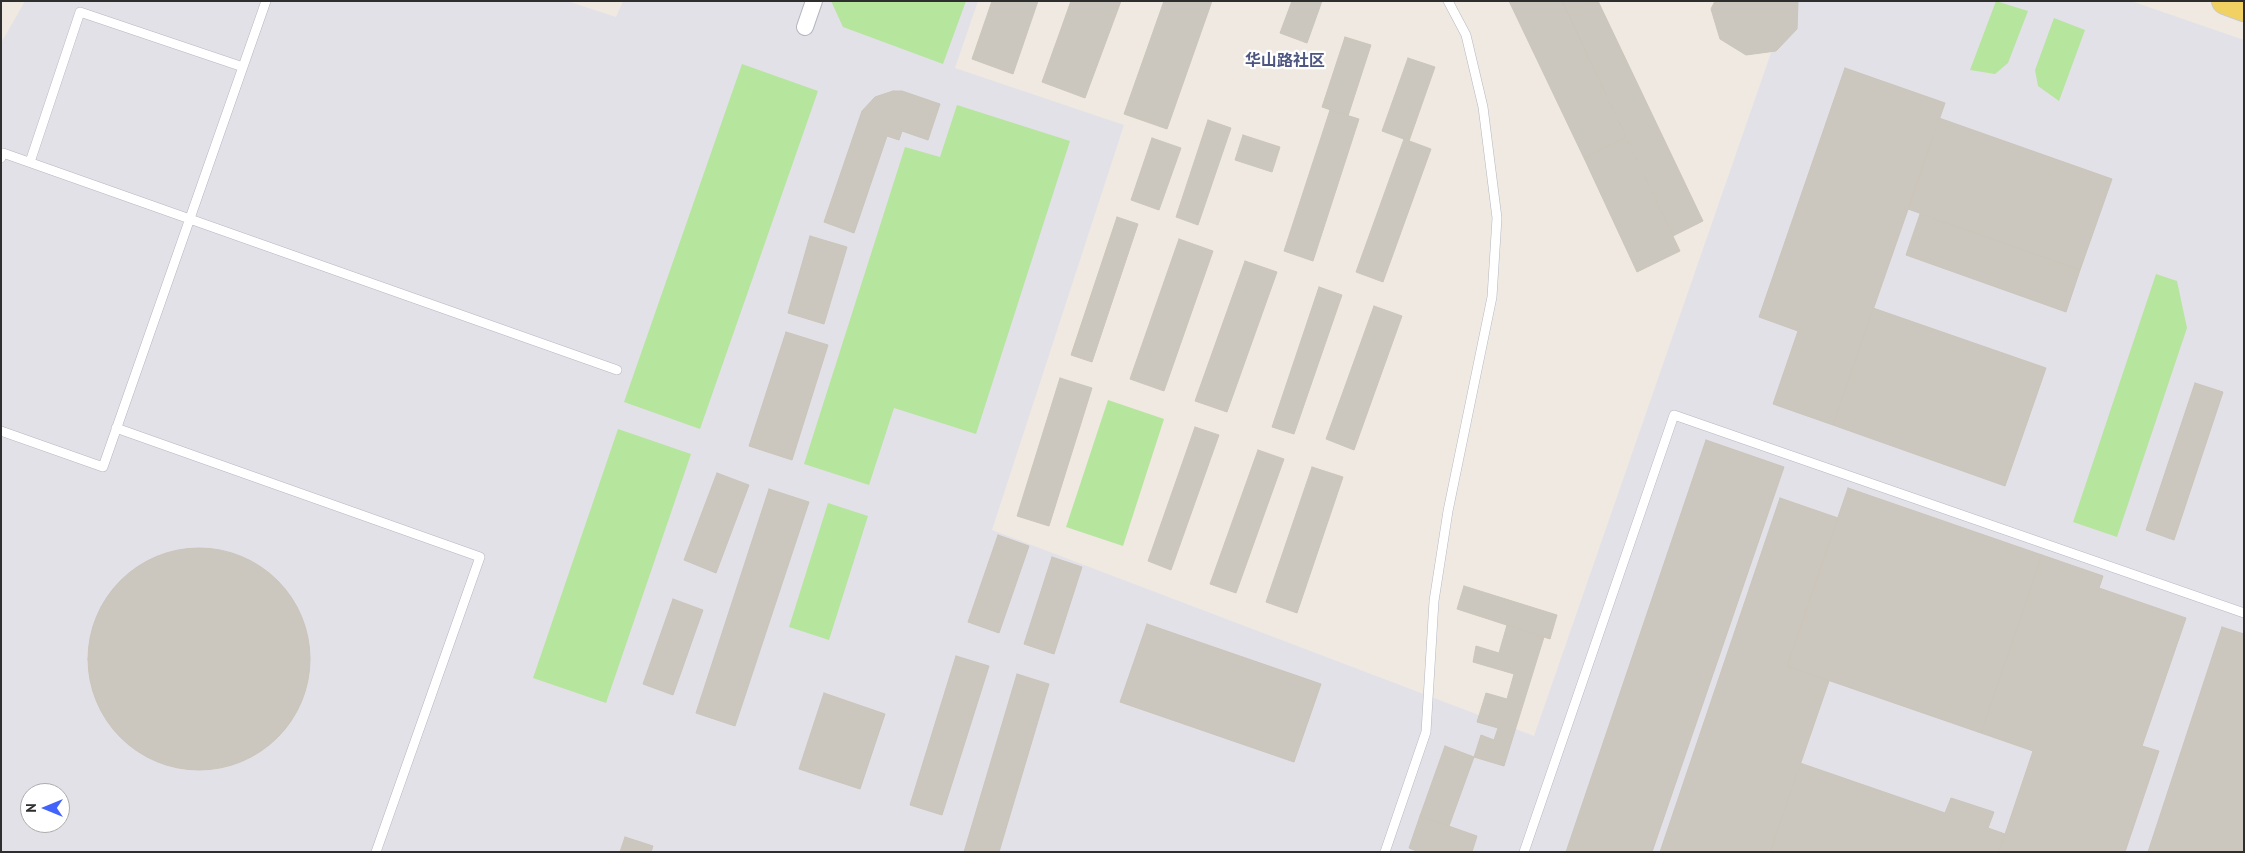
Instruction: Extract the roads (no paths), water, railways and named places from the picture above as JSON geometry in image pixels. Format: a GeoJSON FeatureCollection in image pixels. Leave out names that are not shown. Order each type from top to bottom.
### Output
{"type":"FeatureCollection","features":[{"type":"Feature","properties":{"kind":"main road"},"geometry":{"type":"LineString","coordinates":[[2225,1],[2244,8]]}},
{"type":"Feature","properties":{"kind":"street"},"geometry":{"type":"LineString","coordinates":[[805,27],[814,1]]}},
{"type":"Feature","properties":{"kind":"lane"},"geometry":{"type":"LineString","coordinates":[[1,431],[103,466],[266,1]]}},
{"type":"Feature","properties":{"kind":"lane"},"geometry":{"type":"LineString","coordinates":[[1385,852],[1426,732],[1434,601],[1448,511],[1492,297],[1496,218],[1483,108],[1466,35],[1448,1]]}},
{"type":"Feature","properties":{"kind":"lane"},"geometry":{"type":"LineString","coordinates":[[30,162],[80,12],[243,68]]}},
{"type":"Feature","properties":{"kind":"lane"},"geometry":{"type":"LineString","coordinates":[[1,158],[3,153],[30,162],[617,370]]}},
{"type":"Feature","properties":{"kind":"lane"},"geometry":{"type":"LineString","coordinates":[[1524,852],[1674,415],[2244,613]]}},
{"type":"Feature","properties":{"kind":"lane"},"geometry":{"type":"LineString","coordinates":[[116,428],[480,557],[376,852]]}},
{"type":"Feature","properties":{"kind":"district","name":"华山路社区"},"geometry":{"type":"Point","coordinates":[1285,61]}}]}
